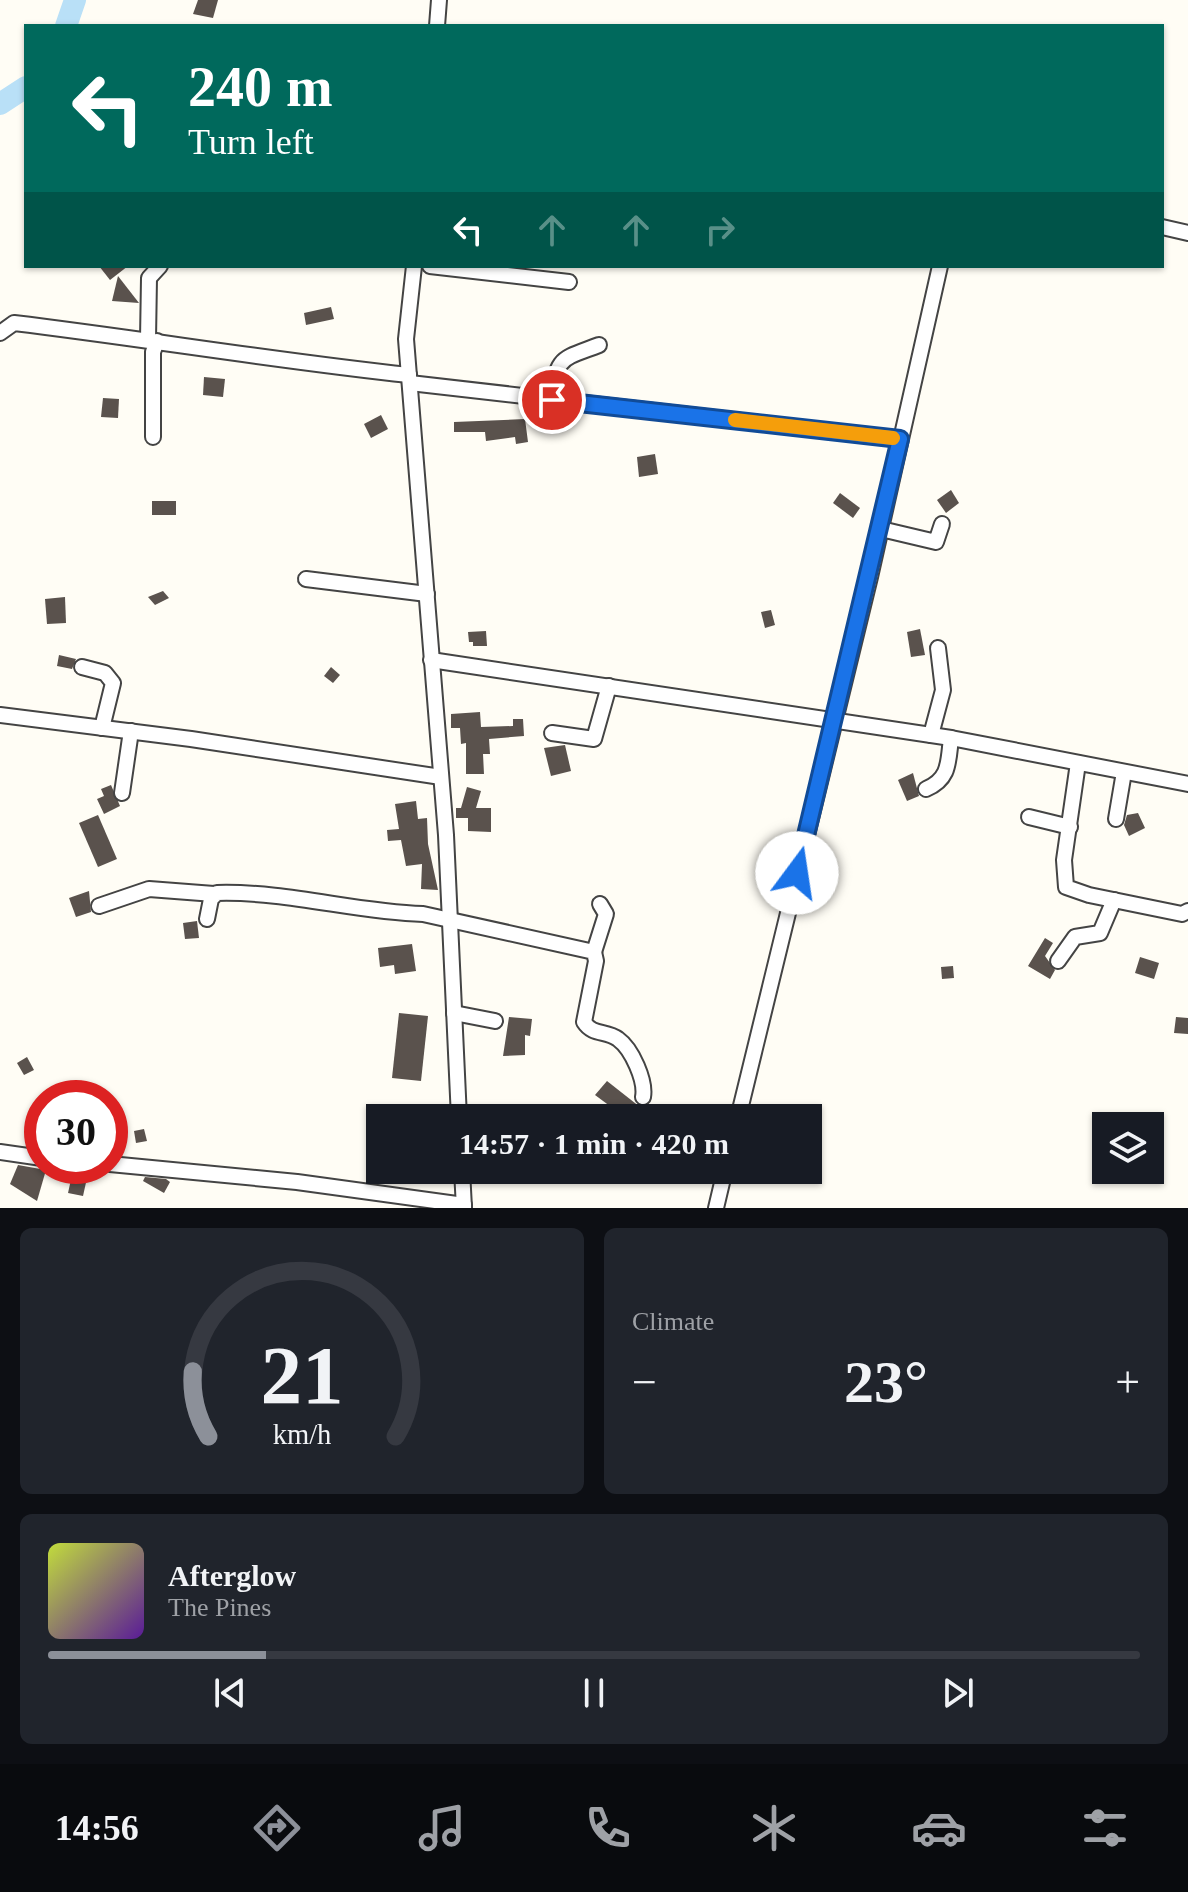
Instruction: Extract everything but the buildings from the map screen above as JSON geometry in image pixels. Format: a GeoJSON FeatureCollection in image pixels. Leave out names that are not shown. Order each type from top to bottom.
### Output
{"type":"FeatureCollection","features":[{"type":"Feature","properties":{"kind":"street"},"geometry":{"type":"LineString","coordinates":[[437,24],[439,0]]}},
{"type":"Feature","properties":{"kind":"street"},"geometry":{"type":"LineString","coordinates":[[1164,227],[1188,233]]}},
{"type":"Feature","properties":{"kind":"street"},"geometry":{"type":"LineString","coordinates":[[153,437],[149,278],[158,268]]}},
{"type":"Feature","properties":{"kind":"street"},"geometry":{"type":"LineString","coordinates":[[414,268],[406,339],[441,777],[458,1104]]}},
{"type":"Feature","properties":{"kind":"street"},"geometry":{"type":"LineString","coordinates":[[447,268],[569,282]]}},
{"type":"Feature","properties":{"kind":"street"},"geometry":{"type":"LineString","coordinates":[[741,1104],[881,529],[940,268]]}},
{"type":"Feature","properties":{"kind":"street"},"geometry":{"type":"LineString","coordinates":[[0,333],[14,323],[152,340],[552,400],[900,439]]}},
{"type":"Feature","properties":{"kind":"street"},"geometry":{"type":"LineString","coordinates":[[552,400],[556,367],[564,357],[599,345]]}},
{"type":"Feature","properties":{"kind":"street"},"geometry":{"type":"LineString","coordinates":[[881,529],[936,542],[942,524]]}},
{"type":"Feature","properties":{"kind":"street"},"geometry":{"type":"LineString","coordinates":[[306,579],[427,594]]}},
{"type":"Feature","properties":{"kind":"street"},"geometry":{"type":"LineString","coordinates":[[931,735],[943,690],[938,648]]}},
{"type":"Feature","properties":{"kind":"street"},"geometry":{"type":"LineString","coordinates":[[431,660],[951,738],[1188,784]]}},
{"type":"Feature","properties":{"kind":"street"},"geometry":{"type":"LineString","coordinates":[[82,667],[105,673],[113,683],[102,728]]}},
{"type":"Feature","properties":{"kind":"street"},"geometry":{"type":"LineString","coordinates":[[552,733],[594,739],[609,686]]}},
{"type":"Feature","properties":{"kind":"street"},"geometry":{"type":"LineString","coordinates":[[0,715],[441,777]]}},
{"type":"Feature","properties":{"kind":"street"},"geometry":{"type":"LineString","coordinates":[[122,793],[131,731]]}},
{"type":"Feature","properties":{"kind":"street"},"geometry":{"type":"LineString","coordinates":[[926,789],[940,783],[946,775],[951,738]]}},
{"type":"Feature","properties":{"kind":"street"},"geometry":{"type":"LineString","coordinates":[[1078,763],[1064,860],[1066,887],[1182,914],[1188,911]]}},
{"type":"Feature","properties":{"kind":"street"},"geometry":{"type":"LineString","coordinates":[[1116,819],[1124,772]]}},
{"type":"Feature","properties":{"kind":"street"},"geometry":{"type":"LineString","coordinates":[[1029,817],[1070,827]]}},
{"type":"Feature","properties":{"kind":"street"},"geometry":{"type":"LineString","coordinates":[[99,906],[149,889],[293,896],[394,915],[423,914],[594,952]]}},
{"type":"Feature","properties":{"kind":"street"},"geometry":{"type":"LineString","coordinates":[[207,919],[214,894]]}},
{"type":"Feature","properties":{"kind":"street"},"geometry":{"type":"LineString","coordinates":[[1058,961],[1075,937],[1100,933],[1105,929],[1114,900]]}},
{"type":"Feature","properties":{"kind":"street"},"geometry":{"type":"LineString","coordinates":[[600,904],[606,914],[594,952],[596,961],[584,1022],[593,1031],[610,1035],[625,1046],[642,1078],[643,1097]]}},
{"type":"Feature","properties":{"kind":"street"},"geometry":{"type":"LineString","coordinates":[[454,1013],[495,1021]]}},
{"type":"Feature","properties":{"kind":"street"},"geometry":{"type":"LineString","coordinates":[[0,1152],[24,1155]]}},
{"type":"Feature","properties":{"kind":"street"},"geometry":{"type":"LineString","coordinates":[[128,1166],[297,1182],[464,1206],[463,1184]]}},
{"type":"Feature","properties":{"kind":"street"},"geometry":{"type":"LineString","coordinates":[[716,1208],[722,1184]]}},
{"type":"Feature","properties":{"kind":"waterway"},"geometry":{"type":"LineString","coordinates":[[67,24],[75,0]]}},
{"type":"Feature","properties":{"kind":"waterway"},"geometry":{"type":"LineString","coordinates":[[0,104],[24,88]]}},
{"type":"Feature","properties":{"kind":"slow traffic"},"geometry":{"type":"LineString","coordinates":[[735,420],[893,438]]}},
{"type":"Feature","properties":{"kind":"route"},"geometry":{"type":"LineString","coordinates":[[552,400],[900,439],[870,577],[797,873]]}}]}
